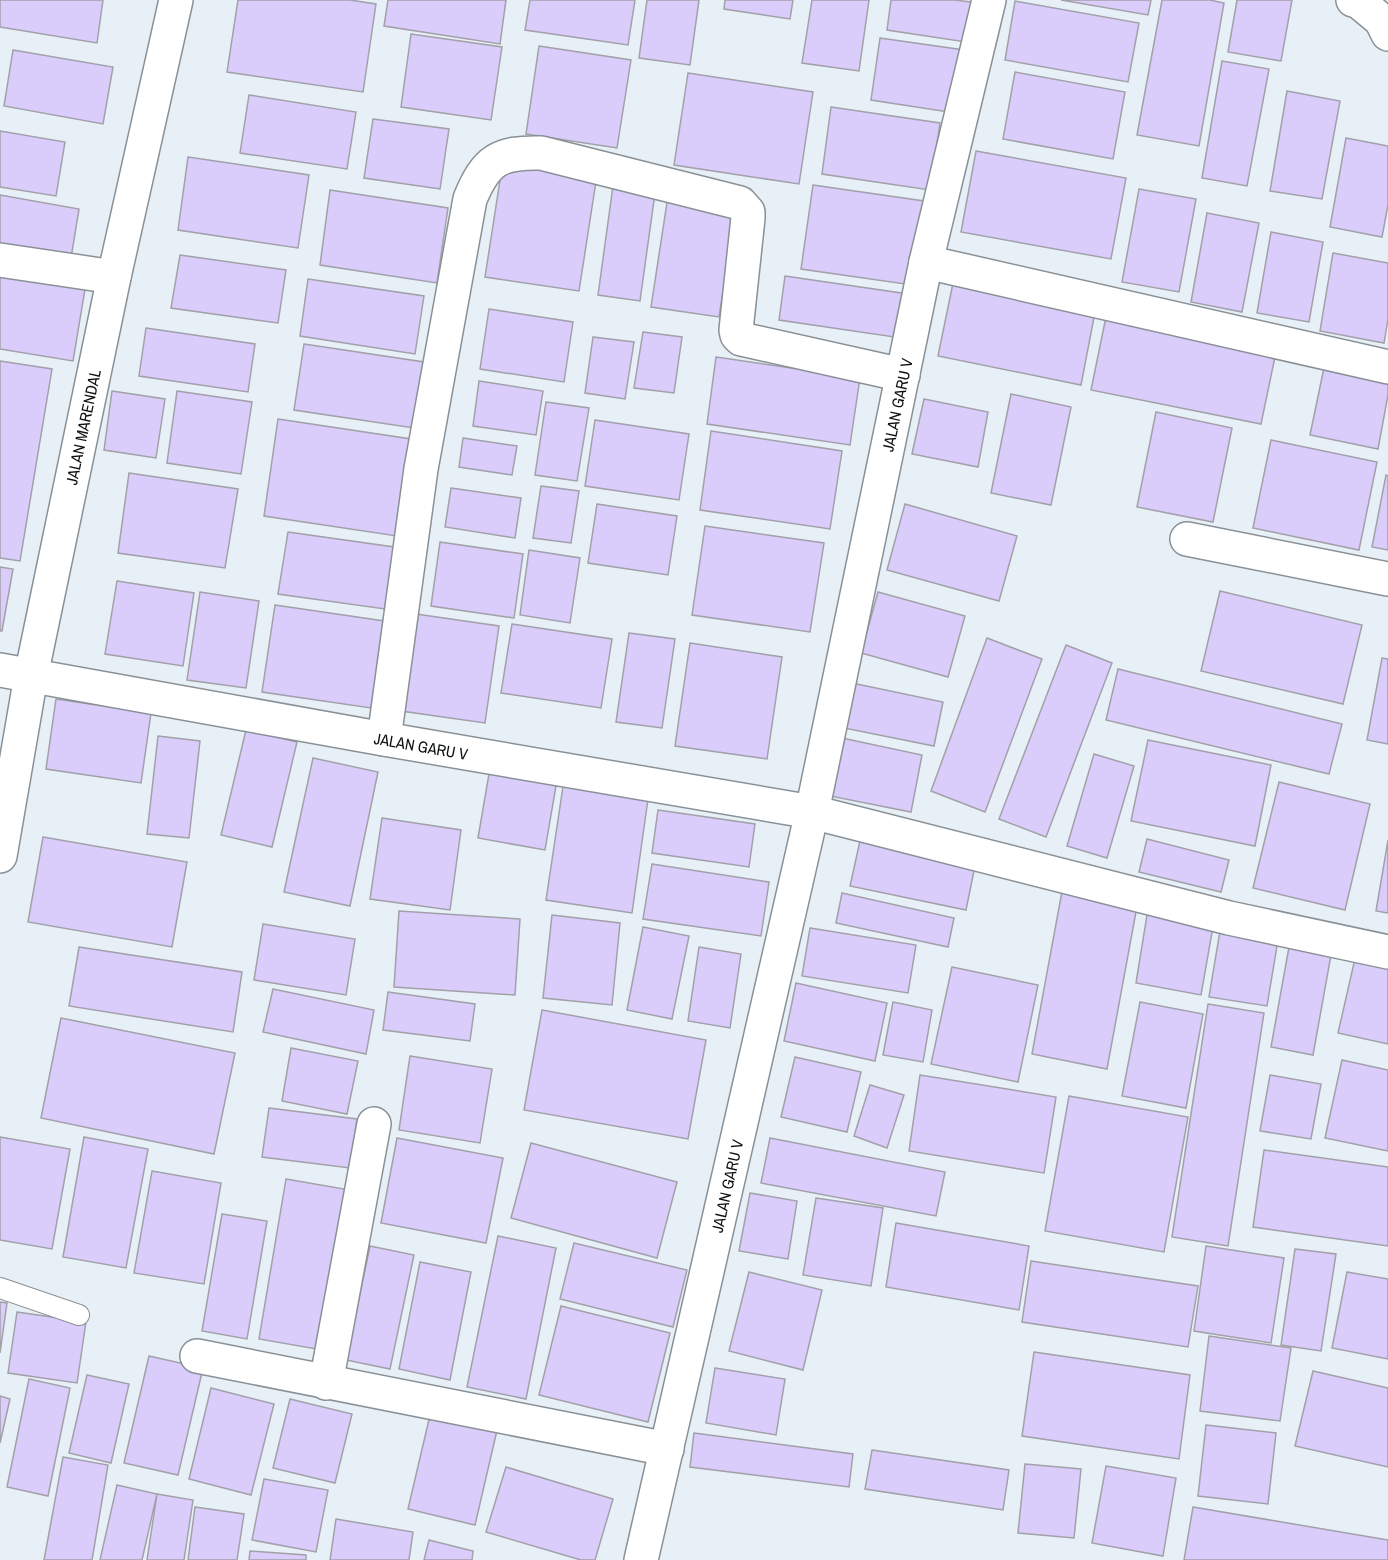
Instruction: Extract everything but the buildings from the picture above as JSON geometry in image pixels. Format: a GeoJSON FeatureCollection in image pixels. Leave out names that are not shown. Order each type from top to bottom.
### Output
{"type":"FeatureCollection","features":[{"type":"Feature","properties":{"kind":"street","name":"JALAN MARENDAL"},"geometry":{"type":"LineString","coordinates":[[0,856],[15,673],[114,277],[176,0]]}},
{"type":"Feature","properties":{"kind":"street","name":"JALAN GARU V"},"geometry":{"type":"LineString","coordinates":[[641,1560],[812,812],[926,262],[989,0]]}},
{"type":"Feature","properties":{"kind":"street"},"geometry":{"type":"LineString","coordinates":[[1353,0],[1381,20],[1388,34]]}},
{"type":"Feature","properties":{"kind":"street"},"geometry":{"type":"LineString","coordinates":[[384,739],[421,469],[470,199],[477,183],[490,165],[503,156],[541,153],[740,203],[748,212],[748,218],[737,335],[741,339],[903,375]]}},
{"type":"Feature","properties":{"kind":"street"},"geometry":{"type":"LineString","coordinates":[[0,260],[114,277]]}},
{"type":"Feature","properties":{"kind":"street"},"geometry":{"type":"LineString","coordinates":[[926,262],[1388,367]]}},
{"type":"Feature","properties":{"kind":"street"},"geometry":{"type":"LineString","coordinates":[[1187,539],[1388,579]]}},
{"type":"Feature","properties":{"kind":"street","name":"JALAN GARU V"},"geometry":{"type":"LineString","coordinates":[[15,673],[812,812]]}},
{"type":"Feature","properties":{"kind":"street"},"geometry":{"type":"LineString","coordinates":[[812,812],[1229,918],[1388,952]]}},
{"type":"Feature","properties":{"kind":"street"},"geometry":{"type":"LineString","coordinates":[[326,1383],[374,1124]]}},
{"type":"Feature","properties":{"kind":"street"},"geometry":{"type":"LineString","coordinates":[[197,1356],[667,1449]]}},
{"type":"Feature","properties":{"kind":"lane"},"geometry":{"type":"LineString","coordinates":[[0,1288],[79,1315]]}}]}
